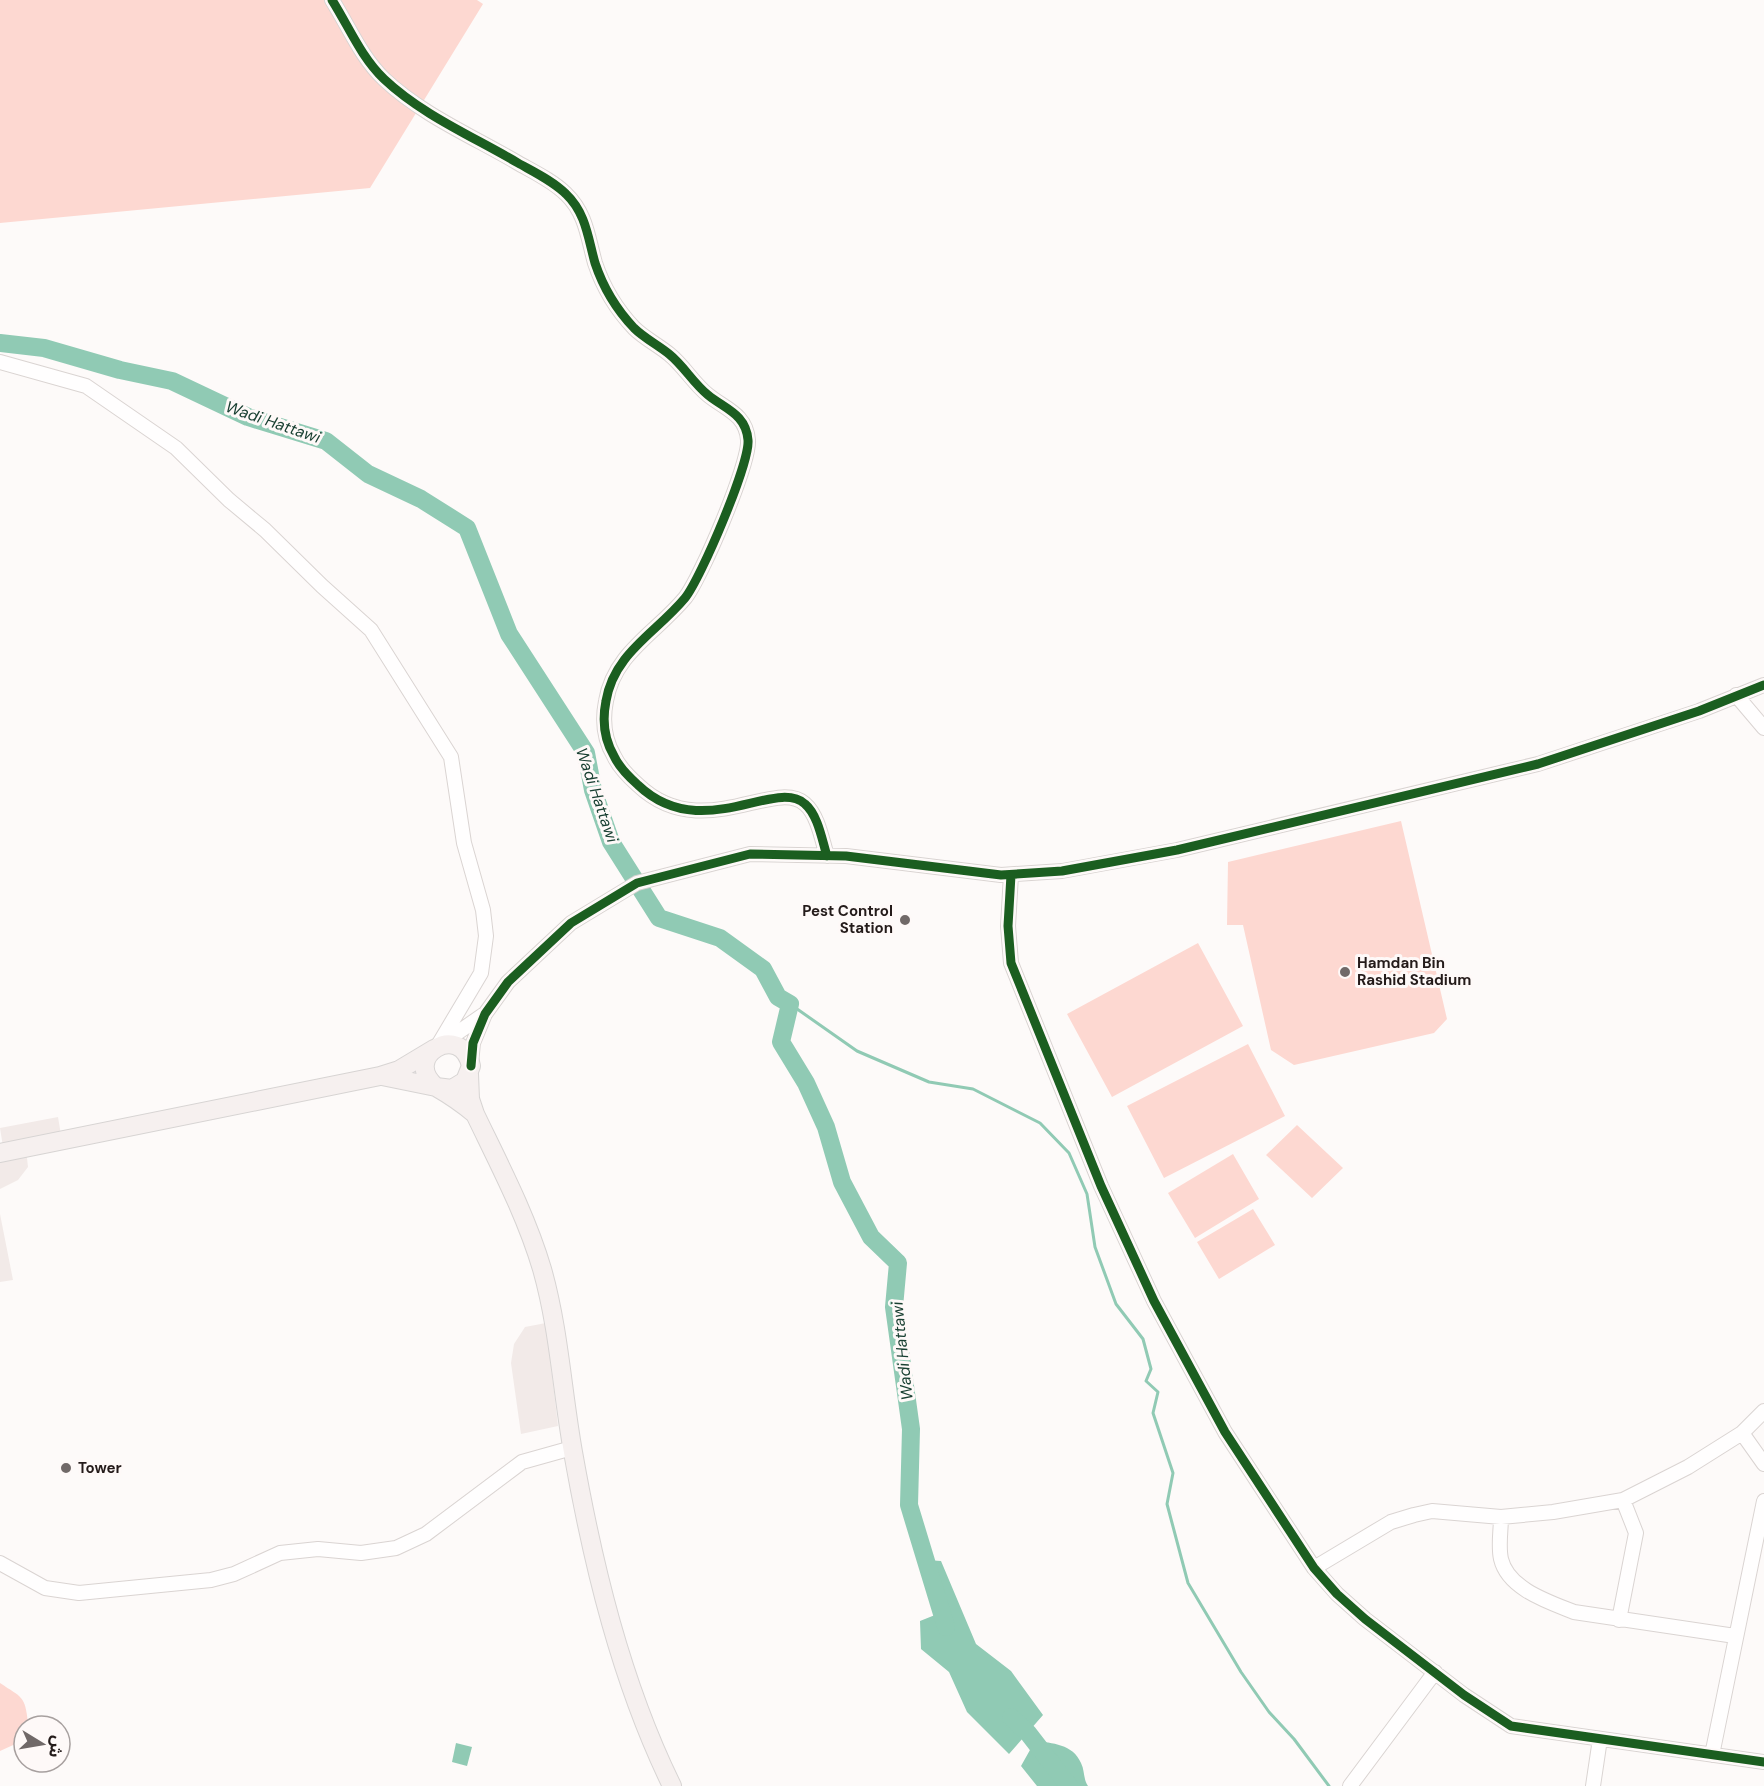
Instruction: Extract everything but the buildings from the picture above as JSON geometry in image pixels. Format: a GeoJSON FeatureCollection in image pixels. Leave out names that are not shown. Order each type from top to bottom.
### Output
{"type":"FeatureCollection","features":[{"type":"Feature","properties":{"kind":"main road"},"geometry":{"type":"LineString","coordinates":[[0,1152],[380,1076],[399,1070],[437,1047],[447,1044],[461,1048],[466,1053],[470,1070],[470,1099],[475,1114],[517,1204],[541,1266],[557,1331],[572,1448],[584,1515],[621,1658],[660,1761],[672,1786]]}},
{"type":"Feature","properties":{"kind":"main road"},"geometry":{"type":"LineString","coordinates":[[437,1047],[429,1054],[425,1068],[430,1082],[475,1114]]}},
{"type":"Feature","properties":{"kind":"main road"},"geometry":{"type":"LineString","coordinates":[[380,1076],[452,1089],[459,1086],[470,1070]]}},
{"type":"Feature","properties":{"kind":"street"},"geometry":{"type":"LineString","coordinates":[[332,0],[349,34],[382,78],[426,110],[566,193],[583,218],[605,289],[620,312],[636,330],[669,354],[709,396],[739,416],[749,441],[718,534],[685,598],[631,650],[618,666],[608,688],[603,714],[605,735],[614,758],[629,777],[655,800],[668,806],[696,812],[782,798],[800,800],[812,813],[827,856]]}},
{"type":"Feature","properties":{"kind":"street"},"geometry":{"type":"LineString","coordinates":[[0,362],[86,386],[176,448],[229,500],[265,530],[371,630],[451,757],[464,843],[483,910],[486,936],[481,973],[437,1047]]}},
{"type":"Feature","properties":{"kind":"street"},"geometry":{"type":"LineString","coordinates":[[470,1070],[473,1043],[485,1014],[508,982],[571,923],[637,882],[750,854],[827,856],[1006,875],[1062,871],[1176,850],[1538,764],[1699,711],[1764,685]]}},
{"type":"Feature","properties":{"kind":"street"},"geometry":{"type":"LineString","coordinates":[[1736,695],[1764,728]]}},
{"type":"Feature","properties":{"kind":"street"},"geometry":{"type":"LineString","coordinates":[[1006,875],[1011,963],[1101,1186],[1154,1301],[1225,1432],[1314,1568],[1337,1594],[1365,1619],[1496,1718],[1511,1726],[1764,1762]]}},
{"type":"Feature","properties":{"kind":"street"},"geometry":{"type":"LineString","coordinates":[[437,1047],[485,1014]]}},
{"type":"Feature","properties":{"kind":"street"},"geometry":{"type":"LineString","coordinates":[[1314,1568],[1390,1522],[1432,1511],[1501,1517],[1553,1512],[1623,1500],[1688,1467],[1742,1433],[1764,1411]]}},
{"type":"Feature","properties":{"kind":"street"},"geometry":{"type":"LineString","coordinates":[[1742,1433],[1764,1464]]}},
{"type":"Feature","properties":{"kind":"street"},"geometry":{"type":"LineString","coordinates":[[0,1563],[45,1588],[79,1593],[211,1580],[234,1574],[280,1552],[318,1549],[361,1553],[396,1548],[426,1534],[522,1462],[572,1448]]}},
{"type":"Feature","properties":{"kind":"street"},"geometry":{"type":"LineString","coordinates":[[1619,1620],[1636,1533],[1623,1500]]}},
{"type":"Feature","properties":{"kind":"street"},"geometry":{"type":"LineString","coordinates":[[1712,1755],[1764,1501]]}},
{"type":"Feature","properties":{"kind":"street"},"geometry":{"type":"LineString","coordinates":[[1501,1517],[1501,1558],[1507,1573],[1518,1584],[1574,1612],[1735,1636]]}},
{"type":"Feature","properties":{"kind":"street"},"geometry":{"type":"LineString","coordinates":[[1350,1786],[1435,1672]]}},
{"type":"Feature","properties":{"kind":"street"},"geometry":{"type":"LineString","coordinates":[[1593,1786],[1600,1739]]}},
{"type":"Feature","properties":{"kind":"shaded area"},"geometry":{"type":"Polygon","coordinates":[[[0,0],[477,0],[483,4],[370,188],[0,223],[0,0]]]}},
{"type":"Feature","properties":{"kind":"shaded area","name":"Hamdan Bin Rashid Stadium"},"geometry":{"type":"Polygon","coordinates":[[[1401,821],[1447,1019],[1434,1033],[1294,1065],[1271,1050],[1243,925],[1227,925],[1228,862],[1401,821]]]}},
{"type":"Feature","properties":{"kind":"shaded area"},"geometry":{"type":"Polygon","coordinates":[[[1198,943],[1243,1026],[1112,1097],[1067,1014],[1198,943]]]}},
{"type":"Feature","properties":{"kind":"shaded area"},"geometry":{"type":"Polygon","coordinates":[[[1248,1044],[1285,1116],[1164,1178],[1127,1106],[1248,1044]]]}},
{"type":"Feature","properties":{"kind":"shaded area"},"geometry":{"type":"Polygon","coordinates":[[[58,1117],[61,1135],[25,1140],[28,1167],[18,1180],[0,1189],[0,1161],[5,1159],[0,1128],[58,1117]]]}},
{"type":"Feature","properties":{"kind":"shaded area"},"geometry":{"type":"Polygon","coordinates":[[[1297,1125],[1343,1168],[1312,1198],[1266,1155],[1297,1125]]]}},
{"type":"Feature","properties":{"kind":"shaded area"},"geometry":{"type":"Polygon","coordinates":[[[1233,1154],[1259,1199],[1195,1238],[1168,1193],[1233,1154]]]}},
{"type":"Feature","properties":{"kind":"shaded area"},"geometry":{"type":"Polygon","coordinates":[[[1253,1209],[1275,1245],[1219,1279],[1197,1242],[1253,1209]]]}},
{"type":"Feature","properties":{"kind":"shaded area"},"geometry":{"type":"Polygon","coordinates":[[[0,1214],[13,1280],[0,1282],[0,1214]]]}},
{"type":"Feature","properties":{"kind":"shaded area"},"geometry":{"type":"Polygon","coordinates":[[[546,1323],[558,1426],[521,1434],[511,1363],[514,1344],[525,1327],[546,1323]]]}},
{"type":"Feature","properties":{"kind":"shaded area"},"geometry":{"type":"Polygon","coordinates":[[[926,1560],[941,1561],[976,1644],[1011,1671],[1043,1715],[1009,1754],[967,1712],[949,1672],[921,1649],[920,1621],[935,1615],[942,1599],[931,1583],[926,1560]]]}},
{"type":"Feature","properties":{"kind":"shaded area"},"geometry":{"type":"Polygon","coordinates":[[[0,1683],[21,1698],[26,1714],[12,1714],[12,1746],[0,1751],[0,1683]]]}},
{"type":"Feature","properties":{"kind":"shaded area"},"geometry":{"type":"Polygon","coordinates":[[[1035,1741],[1061,1746],[1073,1752],[1081,1763],[1088,1786],[1037,1786],[1021,1766],[1035,1741]]]}},
{"type":"Feature","properties":{"kind":"shaded area"},"geometry":{"type":"Polygon","coordinates":[[[456,1743],[472,1747],[467,1766],[452,1762],[456,1743]]]}},
{"type":"Feature","properties":{"kind":"waterway","name":"Wadi Hattawi"},"geometry":{"type":"LineString","coordinates":[[0,343],[44,348],[120,370],[172,381],[248,417],[326,441],[368,474],[421,499],[467,528],[509,634],[586,753],[593,790],[611,842],[659,918],[720,938],[763,969],[778,997],[790,1004],[781,1042],[806,1083],[826,1127],[842,1182],[871,1237],[898,1263],[894,1307],[911,1429],[909,1505],[946,1627]]}},
{"type":"Feature","properties":{"kind":"waterway"},"geometry":{"type":"LineString","coordinates":[[790,1004],[857,1051],[929,1082],[973,1089],[1040,1123],[1069,1153],[1087,1194],[1095,1247],[1116,1304],[1143,1339],[1151,1369],[1146,1381],[1158,1392],[1153,1413],[1173,1473],[1167,1504],[1188,1583],[1241,1672],[1269,1712],[1294,1739],[1329,1786]]}},
{"type":"Feature","properties":{"kind":"waterway","name":"Wadi Hattawi"},"geometry":{"type":"LineString","coordinates":[[1011,1717],[1028,1733],[1069,1786]]}},
{"type":"Feature","properties":{"kind":"cycle path"},"geometry":{"type":"LineString","coordinates":[[332,0],[369,61],[399,92],[449,125],[543,177],[573,201],[585,226],[598,272],[627,321],[638,332],[669,354],[703,390],[734,413],[743,424],[748,440],[747,453],[733,495],[702,568],[685,598],[638,645],[618,670],[606,701],[604,716],[606,736],[624,772],[662,802],[686,809],[711,810],[775,798],[792,798],[805,804],[816,821],[827,856]]}},
{"type":"Feature","properties":{"kind":"cycle path"},"geometry":{"type":"LineString","coordinates":[[471,1066],[473,1043],[485,1014],[508,982],[571,923],[637,883],[750,854],[846,856],[1001,875],[1062,871],[1177,850],[1538,764],[1699,711],[1764,685]]}},
{"type":"Feature","properties":{"kind":"cycle path"},"geometry":{"type":"LineString","coordinates":[[1011,875],[1008,926],[1011,963],[1101,1186],[1154,1301],[1225,1432],[1314,1568],[1337,1594],[1365,1619],[1464,1695],[1511,1726],[1764,1762]]}},
{"type":"Feature","properties":{"kind":"place","name":"Pest Control Station"},"geometry":{"type":"Point","coordinates":[905,920]}},
{"type":"Feature","properties":{"kind":"place","name":"Hamdan Bin Rashid Stadium"},"geometry":{"type":"Point","coordinates":[1345,972]}},
{"type":"Feature","properties":{"kind":"place","name":"Tower"},"geometry":{"type":"Point","coordinates":[66,1468]}}]}
